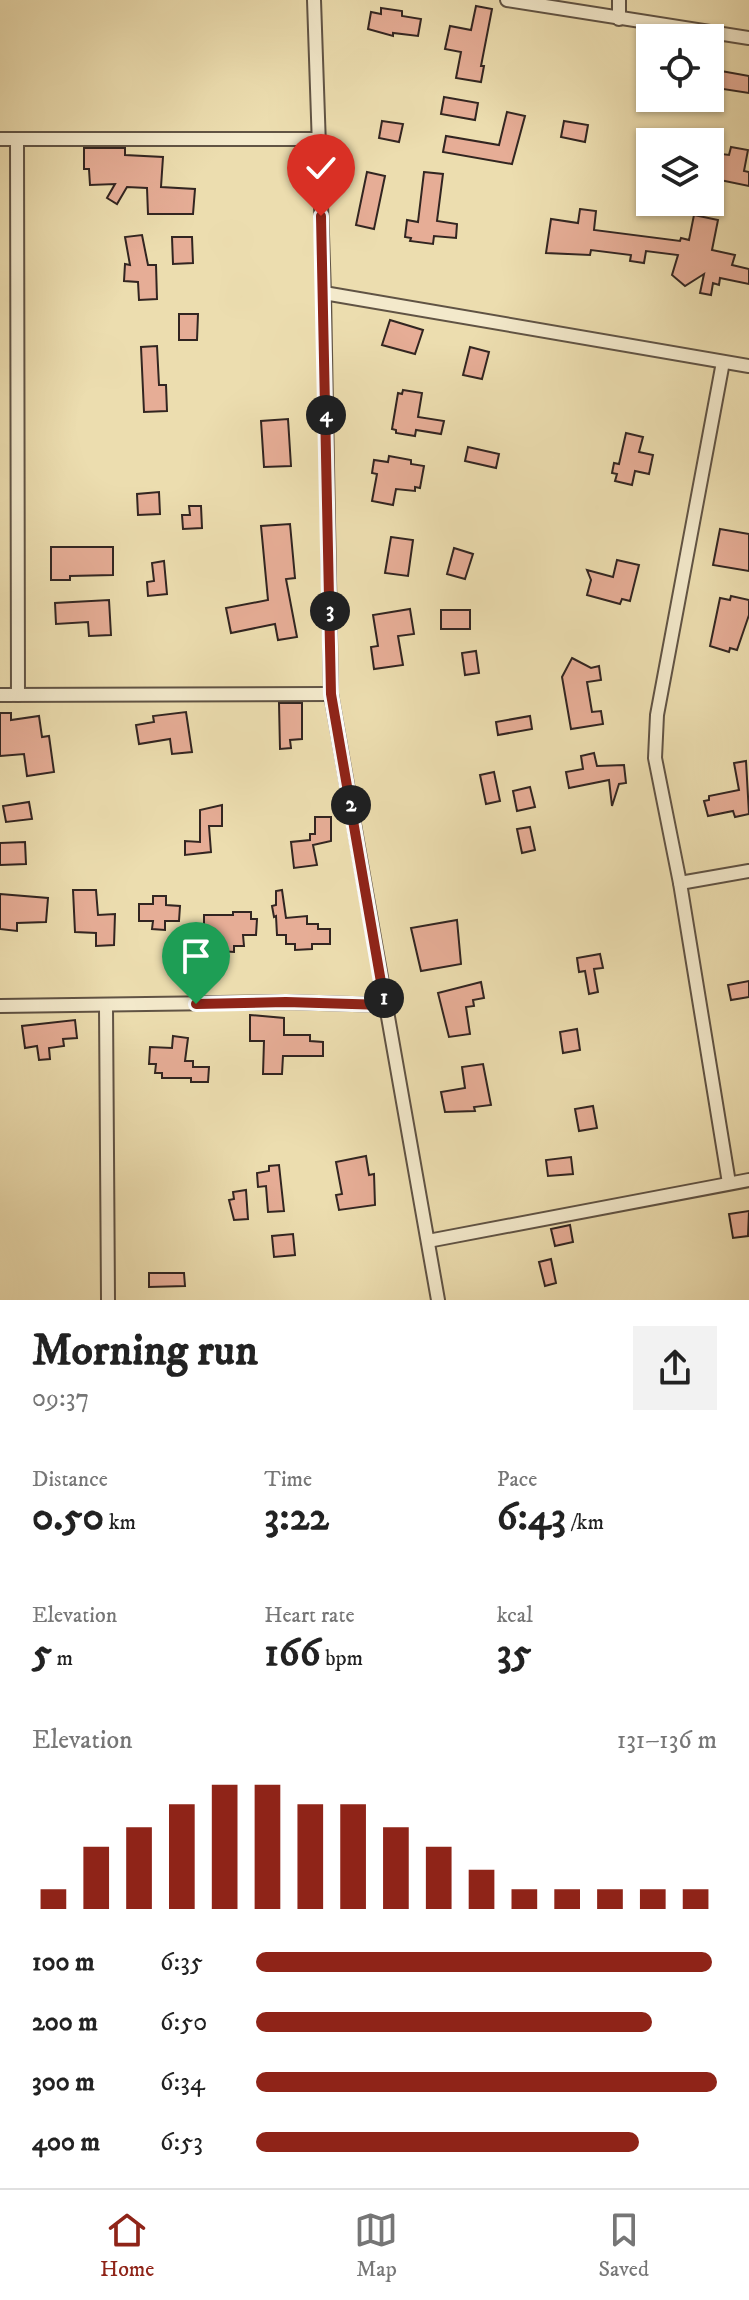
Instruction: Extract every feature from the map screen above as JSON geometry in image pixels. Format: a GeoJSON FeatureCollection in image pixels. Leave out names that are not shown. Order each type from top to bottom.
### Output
{"type":"FeatureCollection","features":[{"type":"Feature","properties":{"kind":"street"},"geometry":{"type":"LineString","coordinates":[[314,0],[324,293],[331,694],[438,1300]]}},
{"type":"Feature","properties":{"kind":"street"},"geometry":{"type":"LineString","coordinates":[[507,0],[749,38]]}},
{"type":"Feature","properties":{"kind":"street"},"geometry":{"type":"LineString","coordinates":[[619,0],[619,19]]}},
{"type":"Feature","properties":{"kind":"street"},"geometry":{"type":"LineString","coordinates":[[0,139],[318,139]]}},
{"type":"Feature","properties":{"kind":"street"},"geometry":{"type":"LineString","coordinates":[[17,140],[18,695]]}},
{"type":"Feature","properties":{"kind":"street"},"geometry":{"type":"LineString","coordinates":[[324,293],[749,366]]}},
{"type":"Feature","properties":{"kind":"street"},"geometry":{"type":"LineString","coordinates":[[723,362],[657,715],[655,758],[680,883],[729,1183]]}},
{"type":"Feature","properties":{"kind":"street"},"geometry":{"type":"LineString","coordinates":[[0,695],[331,694]]}},
{"type":"Feature","properties":{"kind":"street"},"geometry":{"type":"LineString","coordinates":[[680,883],[749,871]]}},
{"type":"Feature","properties":{"kind":"street"},"geometry":{"type":"LineString","coordinates":[[0,1006],[106,1007],[286,1002],[385,1005]]}},
{"type":"Feature","properties":{"kind":"street"},"geometry":{"type":"LineString","coordinates":[[106,1007],[108,1300]]}},
{"type":"Feature","properties":{"kind":"street"},"geometry":{"type":"LineString","coordinates":[[428,1241],[749,1180]]}},
{"type":"Feature","properties":{"kind":"building"},"geometry":{"type":"Polygon","coordinates":[[[476,6],[492,9],[481,82],[456,78],[461,52],[445,49],[450,26],[471,30],[476,6]]]}},
{"type":"Feature","properties":{"kind":"building"},"geometry":{"type":"Polygon","coordinates":[[[381,8],[402,11],[402,16],[421,19],[418,36],[393,33],[393,36],[368,29],[371,12],[381,14],[381,8]]]}},
{"type":"Feature","properties":{"kind":"building"},"geometry":{"type":"Polygon","coordinates":[[[724,72],[749,76],[749,93],[724,89],[724,72]]]}},
{"type":"Feature","properties":{"kind":"building"},"geometry":{"type":"Polygon","coordinates":[[[444,97],[478,103],[475,120],[441,114],[444,97]]]}},
{"type":"Feature","properties":{"kind":"building"},"geometry":{"type":"Polygon","coordinates":[[[507,112],[525,116],[512,164],[443,152],[446,136],[499,145],[507,112]]]}},
{"type":"Feature","properties":{"kind":"building"},"geometry":{"type":"Polygon","coordinates":[[[382,121],[403,124],[399,142],[379,138],[382,121]]]}},
{"type":"Feature","properties":{"kind":"building"},"geometry":{"type":"Polygon","coordinates":[[[564,121],[588,125],[585,142],[561,137],[564,121]]]}},
{"type":"Feature","properties":{"kind":"building"},"geometry":{"type":"Polygon","coordinates":[[[731,147],[748,150],[744,171],[749,172],[749,186],[724,181],[724,154],[729,155],[731,147]]]}},
{"type":"Feature","properties":{"kind":"building"},"geometry":{"type":"Polygon","coordinates":[[[84,148],[125,148],[125,155],[163,157],[161,187],[195,189],[193,214],[148,214],[147,188],[127,187],[117,204],[107,198],[115,184],[90,185],[89,169],[84,169],[84,148]]]}},
{"type":"Feature","properties":{"kind":"building"},"geometry":{"type":"Polygon","coordinates":[[[367,172],[385,176],[374,229],[356,225],[367,172]]]}},
{"type":"Feature","properties":{"kind":"building"},"geometry":{"type":"Polygon","coordinates":[[[424,172],[443,174],[437,221],[457,224],[456,238],[434,236],[433,244],[410,241],[411,238],[405,237],[407,220],[418,222],[424,172]]]}},
{"type":"Feature","properties":{"kind":"building"},"geometry":{"type":"Polygon","coordinates":[[[580,209],[596,211],[594,230],[680,241],[681,238],[689,240],[694,216],[718,220],[712,250],[735,255],[732,265],[749,269],[749,284],[720,278],[719,285],[713,283],[711,295],[700,293],[704,274],[685,286],[672,275],[678,255],[646,251],[644,263],[630,261],[631,255],[591,250],[590,255],[546,253],[551,219],[578,223],[580,209]]]}},
{"type":"Feature","properties":{"kind":"building"},"geometry":{"type":"Polygon","coordinates":[[[142,235],[148,265],[156,265],[157,299],[139,300],[138,282],[124,281],[125,264],[130,265],[125,237],[142,235]]]}},
{"type":"Feature","properties":{"kind":"building"},"geometry":{"type":"Polygon","coordinates":[[[172,237],[192,237],[193,263],[173,264],[172,237]]]}},
{"type":"Feature","properties":{"kind":"building"},"geometry":{"type":"Polygon","coordinates":[[[179,314],[198,314],[197,340],[179,340],[179,314]]]}},
{"type":"Feature","properties":{"kind":"building"},"geometry":{"type":"Polygon","coordinates":[[[390,320],[423,330],[415,354],[382,345],[390,320]]]}},
{"type":"Feature","properties":{"kind":"building"},"geometry":{"type":"Polygon","coordinates":[[[157,346],[159,385],[166,385],[167,411],[144,412],[141,347],[157,346]]]}},
{"type":"Feature","properties":{"kind":"building"},"geometry":{"type":"Polygon","coordinates":[[[470,347],[489,352],[482,379],[463,375],[470,347]]]}},
{"type":"Feature","properties":{"kind":"building"},"geometry":{"type":"Polygon","coordinates":[[[403,390],[422,393],[418,417],[444,421],[441,434],[416,430],[415,436],[396,433],[392,429],[398,393],[402,394],[403,390]]]}},
{"type":"Feature","properties":{"kind":"building"},"geometry":{"type":"Polygon","coordinates":[[[288,419],[291,466],[264,467],[261,421],[288,419]]]}},
{"type":"Feature","properties":{"kind":"building"},"geometry":{"type":"Polygon","coordinates":[[[626,433],[643,437],[639,452],[653,455],[649,474],[635,471],[632,485],[615,481],[617,474],[612,473],[614,463],[619,464],[626,433]]]}},
{"type":"Feature","properties":{"kind":"building"},"geometry":{"type":"Polygon","coordinates":[[[468,447],[499,454],[496,468],[465,461],[468,447]]]}},
{"type":"Feature","properties":{"kind":"building"},"geometry":{"type":"Polygon","coordinates":[[[389,456],[424,466],[420,488],[415,487],[415,491],[396,489],[393,505],[372,501],[377,474],[372,473],[374,460],[388,462],[389,456]]]}},
{"type":"Feature","properties":{"kind":"building"},"geometry":{"type":"Polygon","coordinates":[[[159,492],[160,514],[138,515],[137,494],[159,492]]]}},
{"type":"Feature","properties":{"kind":"building"},"geometry":{"type":"Polygon","coordinates":[[[189,506],[201,506],[202,528],[183,529],[182,515],[190,515],[189,506]]]}},
{"type":"Feature","properties":{"kind":"building"},"geometry":{"type":"Polygon","coordinates":[[[290,524],[295,578],[286,579],[297,637],[278,640],[275,624],[231,633],[226,608],[268,600],[261,526],[290,524]]]}},
{"type":"Feature","properties":{"kind":"building"},"geometry":{"type":"Polygon","coordinates":[[[720,529],[749,534],[749,571],[713,565],[720,529]]]}},
{"type":"Feature","properties":{"kind":"building"},"geometry":{"type":"Polygon","coordinates":[[[391,537],[413,540],[408,576],[385,573],[391,537]]]}},
{"type":"Feature","properties":{"kind":"building"},"geometry":{"type":"Polygon","coordinates":[[[51,547],[113,547],[113,575],[70,576],[70,580],[51,580],[51,547]]]}},
{"type":"Feature","properties":{"kind":"building"},"geometry":{"type":"Polygon","coordinates":[[[454,548],[473,554],[465,579],[447,574],[454,548]]]}},
{"type":"Feature","properties":{"kind":"building"},"geometry":{"type":"Polygon","coordinates":[[[617,560],[639,565],[630,601],[622,599],[620,604],[587,595],[591,580],[587,570],[613,577],[617,560]]]}},
{"type":"Feature","properties":{"kind":"building"},"geometry":{"type":"Polygon","coordinates":[[[164,561],[167,594],[148,596],[147,582],[154,581],[152,563],[164,561]]]}},
{"type":"Feature","properties":{"kind":"building"},"geometry":{"type":"Polygon","coordinates":[[[731,596],[749,600],[749,615],[737,650],[730,648],[729,652],[710,646],[720,598],[730,600],[731,596]]]}},
{"type":"Feature","properties":{"kind":"building"},"geometry":{"type":"Polygon","coordinates":[[[109,600],[111,635],[89,636],[88,622],[56,624],[55,603],[109,600]]]}},
{"type":"Feature","properties":{"kind":"building"},"geometry":{"type":"Polygon","coordinates":[[[410,609],[414,634],[398,636],[403,665],[374,669],[371,647],[378,646],[373,615],[410,609]]]}},
{"type":"Feature","properties":{"kind":"building"},"geometry":{"type":"Polygon","coordinates":[[[441,610],[470,610],[470,629],[441,629],[441,610]]]}},
{"type":"Feature","properties":{"kind":"building"},"geometry":{"type":"Polygon","coordinates":[[[476,651],[479,673],[465,675],[462,653],[476,651]]]}},
{"type":"Feature","properties":{"kind":"building"},"geometry":{"type":"Polygon","coordinates":[[[572,658],[591,668],[599,666],[601,680],[587,682],[592,712],[601,711],[603,724],[571,729],[562,677],[572,658]]]}},
{"type":"Feature","properties":{"kind":"building"},"geometry":{"type":"Polygon","coordinates":[[[279,703],[302,703],[302,739],[290,740],[291,748],[280,749],[279,703]]]}},
{"type":"Feature","properties":{"kind":"building"},"geometry":{"type":"Polygon","coordinates":[[[186,712],[192,752],[172,754],[170,739],[139,744],[136,725],[154,722],[153,716],[186,712]]]}},
{"type":"Feature","properties":{"kind":"building"},"geometry":{"type":"Polygon","coordinates":[[[0,713],[11,713],[11,720],[39,716],[42,737],[49,736],[54,772],[27,776],[24,754],[0,756],[0,713]]]}},
{"type":"Feature","properties":{"kind":"building"},"geometry":{"type":"Polygon","coordinates":[[[530,716],[532,729],[498,735],[496,722],[530,716]]]}},
{"type":"Feature","properties":{"kind":"building"},"geometry":{"type":"Polygon","coordinates":[[[594,753],[597,766],[624,765],[626,783],[619,784],[612,806],[609,780],[569,788],[566,772],[583,769],[581,756],[594,753]]]}},
{"type":"Feature","properties":{"kind":"building"},"geometry":{"type":"Polygon","coordinates":[[[746,761],[749,814],[735,817],[733,811],[708,816],[704,801],[709,800],[709,796],[739,790],[734,763],[746,761]]]}},
{"type":"Feature","properties":{"kind":"building"},"geometry":{"type":"Polygon","coordinates":[[[494,772],[500,801],[486,804],[480,775],[494,772]]]}},
{"type":"Feature","properties":{"kind":"building"},"geometry":{"type":"Polygon","coordinates":[[[530,787],[535,807],[517,811],[513,791],[530,787]]]}},
{"type":"Feature","properties":{"kind":"building"},"geometry":{"type":"Polygon","coordinates":[[[29,802],[32,819],[6,822],[3,806],[29,802]]]}},
{"type":"Feature","properties":{"kind":"building"},"geometry":{"type":"Polygon","coordinates":[[[222,805],[222,826],[209,826],[211,852],[185,855],[185,841],[200,842],[200,810],[222,805]]]}},
{"type":"Feature","properties":{"kind":"building"},"geometry":{"type":"Polygon","coordinates":[[[315,817],[331,817],[331,841],[313,845],[317,865],[294,868],[291,842],[310,840],[310,834],[315,834],[315,817]]]}},
{"type":"Feature","properties":{"kind":"building"},"geometry":{"type":"Polygon","coordinates":[[[530,827],[535,850],[522,853],[517,829],[530,827]]]}},
{"type":"Feature","properties":{"kind":"building"},"geometry":{"type":"Polygon","coordinates":[[[25,842],[26,864],[0,865],[0,843],[25,842]]]}},
{"type":"Feature","properties":{"kind":"building"},"geometry":{"type":"Polygon","coordinates":[[[73,890],[96,890],[98,915],[115,914],[114,945],[96,946],[96,933],[75,932],[73,890]]]}},
{"type":"Feature","properties":{"kind":"building"},"geometry":{"type":"Polygon","coordinates":[[[282,890],[286,918],[307,916],[307,924],[318,924],[318,929],[330,929],[330,944],[312,944],[312,949],[295,950],[295,944],[286,944],[286,935],[277,935],[272,906],[276,905],[276,891],[282,890]]]}},
{"type":"Feature","properties":{"kind":"building"},"geometry":{"type":"Polygon","coordinates":[[[0,894],[48,898],[46,922],[17,923],[17,931],[0,929],[0,894]]]}},
{"type":"Feature","properties":{"kind":"building"},"geometry":{"type":"Polygon","coordinates":[[[153,896],[166,896],[166,905],[180,906],[179,921],[165,921],[165,930],[152,929],[153,921],[139,921],[139,904],[153,904],[153,896]]]}},
{"type":"Feature","properties":{"kind":"building"},"geometry":{"type":"Polygon","coordinates":[[[233,912],[251,912],[251,919],[257,919],[256,935],[243,935],[244,946],[234,946],[234,952],[219,951],[219,945],[204,945],[204,915],[233,915],[233,912]]]}},
{"type":"Feature","properties":{"kind":"building"},"geometry":{"type":"Polygon","coordinates":[[[457,920],[461,964],[421,971],[411,928],[457,920]]]}},
{"type":"Feature","properties":{"kind":"building"},"geometry":{"type":"Polygon","coordinates":[[[600,954],[603,968],[594,969],[598,992],[589,994],[585,971],[579,972],[577,958],[600,954]]]}},
{"type":"Feature","properties":{"kind":"building"},"geometry":{"type":"Polygon","coordinates":[[[749,981],[749,997],[731,1000],[728,985],[749,981]]]}},
{"type":"Feature","properties":{"kind":"building"},"geometry":{"type":"Polygon","coordinates":[[[481,982],[484,998],[473,1000],[474,1006],[466,1007],[470,1034],[449,1037],[438,993],[481,982]]]}},
{"type":"Feature","properties":{"kind":"building"},"geometry":{"type":"Polygon","coordinates":[[[250,1015],[284,1018],[284,1035],[310,1035],[310,1041],[323,1042],[323,1056],[283,1056],[282,1074],[263,1074],[264,1041],[250,1041],[250,1015]]]}},
{"type":"Feature","properties":{"kind":"building"},"geometry":{"type":"Polygon","coordinates":[[[75,1020],[77,1038],[63,1039],[64,1046],[49,1048],[50,1059],[39,1060],[37,1046],[25,1048],[22,1026],[75,1020]]]}},
{"type":"Feature","properties":{"kind":"building"},"geometry":{"type":"Polygon","coordinates":[[[577,1029],[580,1050],[563,1053],[560,1032],[577,1029]]]}},
{"type":"Feature","properties":{"kind":"building"},"geometry":{"type":"Polygon","coordinates":[[[173,1036],[188,1038],[185,1061],[193,1061],[193,1067],[209,1067],[208,1082],[191,1082],[191,1078],[162,1078],[162,1073],[155,1073],[156,1064],[149,1064],[150,1047],[172,1048],[173,1036]]]}},
{"type":"Feature","properties":{"kind":"building"},"geometry":{"type":"Polygon","coordinates":[[[483,1064],[491,1105],[474,1107],[475,1111],[445,1112],[441,1092],[465,1088],[462,1067],[483,1064]]]}},
{"type":"Feature","properties":{"kind":"building"},"geometry":{"type":"Polygon","coordinates":[[[593,1106],[597,1128],[579,1131],[575,1109],[593,1106]]]}},
{"type":"Feature","properties":{"kind":"building"},"geometry":{"type":"Polygon","coordinates":[[[366,1156],[369,1175],[374,1174],[375,1205],[339,1210],[336,1195],[342,1194],[336,1162],[366,1156]]]}},
{"type":"Feature","properties":{"kind":"building"},"geometry":{"type":"Polygon","coordinates":[[[571,1157],[573,1174],[548,1176],[546,1160],[571,1157]]]}},
{"type":"Feature","properties":{"kind":"building"},"geometry":{"type":"Polygon","coordinates":[[[279,1165],[284,1211],[268,1212],[266,1186],[258,1187],[257,1173],[269,1171],[269,1166],[279,1165]]]}},
{"type":"Feature","properties":{"kind":"building"},"geometry":{"type":"Polygon","coordinates":[[[246,1190],[248,1219],[234,1220],[229,1200],[234,1199],[233,1192],[246,1190]]]}},
{"type":"Feature","properties":{"kind":"building"},"geometry":{"type":"Polygon","coordinates":[[[749,1211],[748,1236],[733,1238],[729,1214],[749,1211]]]}},
{"type":"Feature","properties":{"kind":"building"},"geometry":{"type":"Polygon","coordinates":[[[570,1225],[573,1242],[555,1246],[551,1229],[570,1225]]]}},
{"type":"Feature","properties":{"kind":"building"},"geometry":{"type":"Polygon","coordinates":[[[293,1234],[295,1255],[274,1257],[272,1236],[293,1234]]]}},
{"type":"Feature","properties":{"kind":"building"},"geometry":{"type":"Polygon","coordinates":[[[551,1259],[556,1283],[545,1286],[539,1262],[551,1259]]]}},
{"type":"Feature","properties":{"kind":"building"},"geometry":{"type":"Polygon","coordinates":[[[149,1273],[184,1273],[185,1286],[149,1287],[149,1273]]]}},
{"type":"Feature","properties":{"kind":"route"},"geometry":{"type":"LineString","coordinates":[[196,1004],[286,1002],[385,1005],[331,694],[321,216]]}}]}
